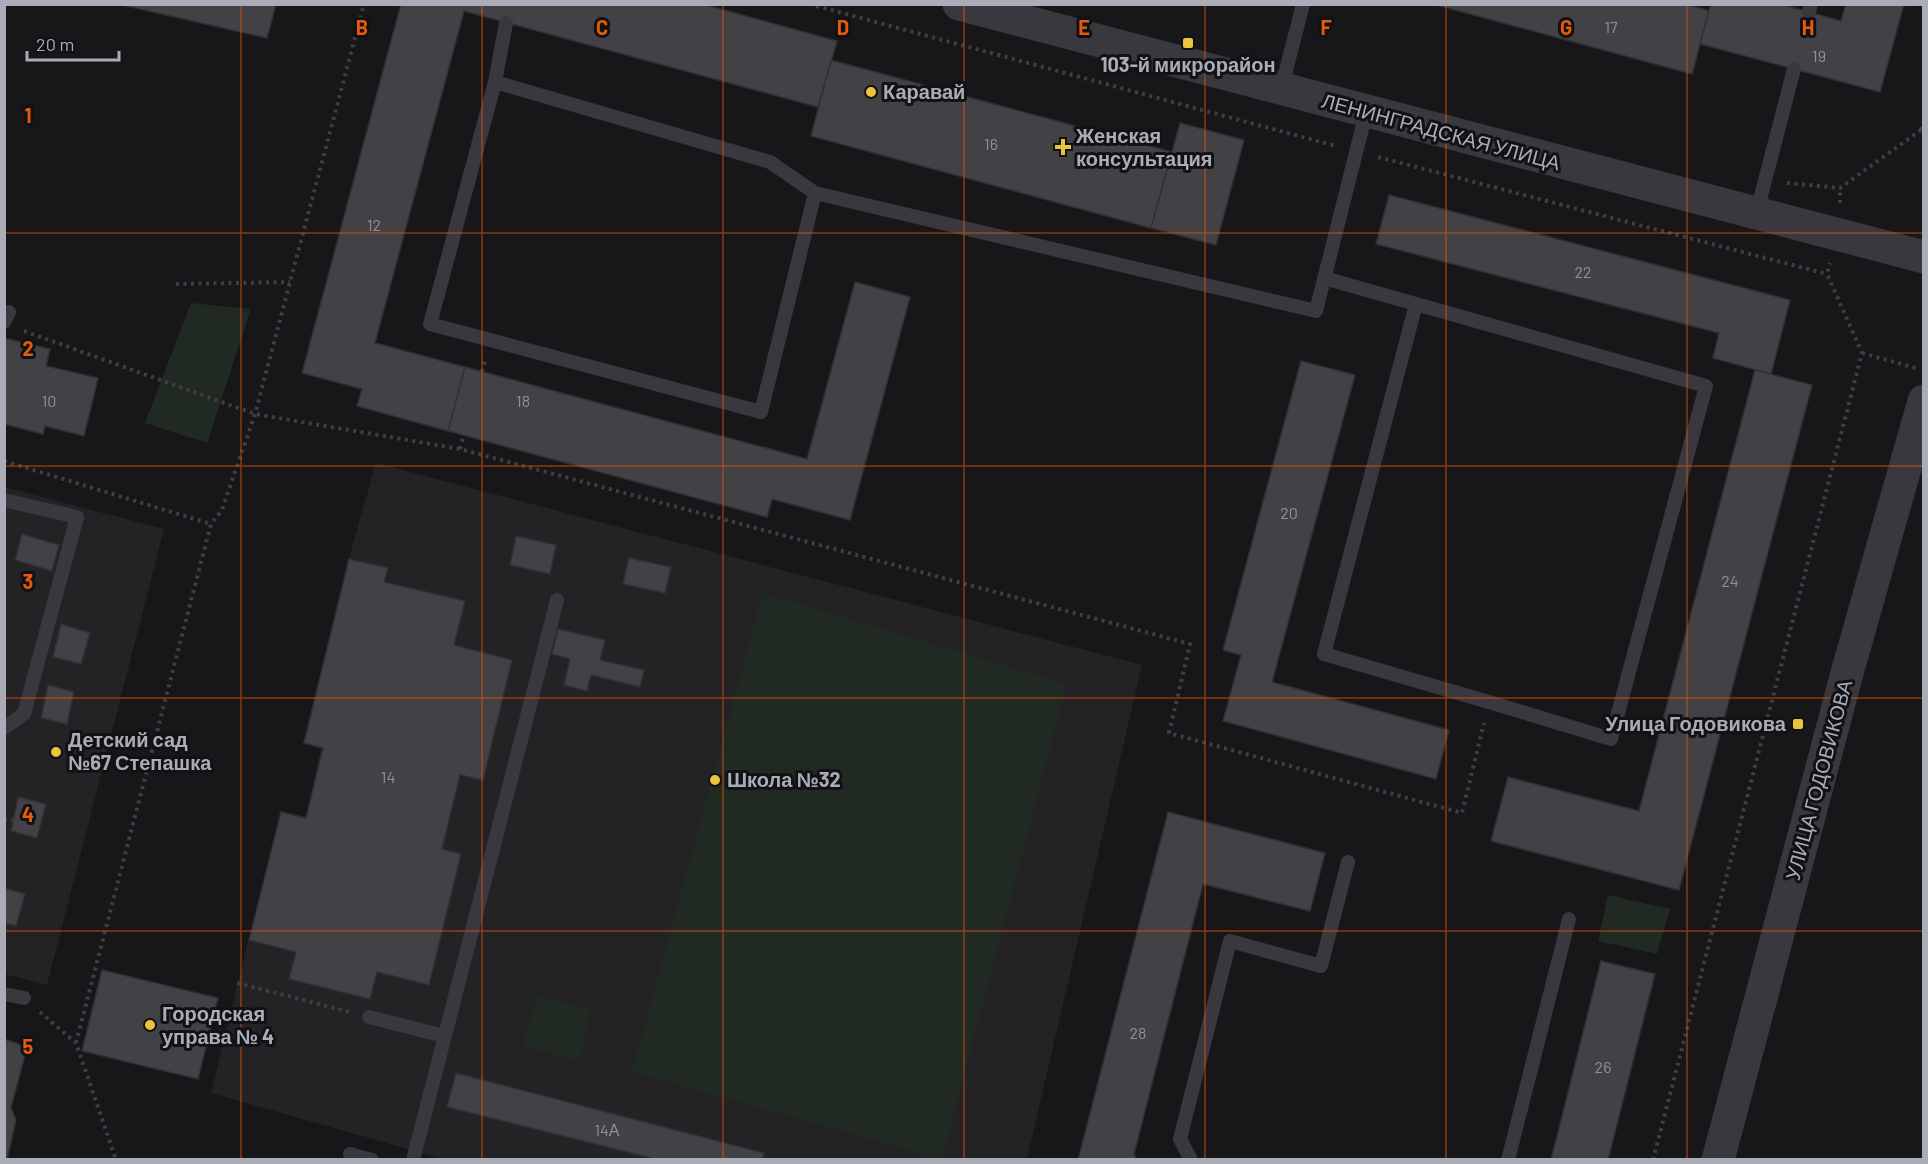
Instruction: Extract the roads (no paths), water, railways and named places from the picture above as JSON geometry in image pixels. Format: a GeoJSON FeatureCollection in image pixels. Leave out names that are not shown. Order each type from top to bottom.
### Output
{"type":"FeatureCollection","features":[{"type":"Feature","properties":{"kind":"street","name":"ЛЕНИНГРАДСКАЯ УЛИЦА"},"geometry":{"type":"LineString","coordinates":[[959,4],[1366,113],[1923,257]]}},
{"type":"Feature","properties":{"kind":"street","name":"УЛИЦА ГОДОВИКОВА"},"geometry":{"type":"LineString","coordinates":[[1718,1160],[1847,673],[1923,401]]}},
{"type":"Feature","properties":{"kind":"lane"},"geometry":{"type":"LineString","coordinates":[[1281,90],[1303,4]]}},
{"type":"Feature","properties":{"kind":"lane"},"geometry":{"type":"LineString","coordinates":[[506,23],[495,82],[430,324],[761,412],[814,193]]}},
{"type":"Feature","properties":{"kind":"lane"},"geometry":{"type":"LineString","coordinates":[[1756,215],[1794,69]]}},
{"type":"Feature","properties":{"kind":"lane"},"geometry":{"type":"LineString","coordinates":[[495,82],[770,162],[814,193],[1316,311],[1366,113]]}},
{"type":"Feature","properties":{"kind":"lane"},"geometry":{"type":"LineString","coordinates":[[1324,278],[1416,304],[1706,386],[1611,739],[1324,654],[1416,304]]}},
{"type":"Feature","properties":{"kind":"lane"},"geometry":{"type":"LineString","coordinates":[[4,500],[77,517],[24,714],[4,728]]}},
{"type":"Feature","properties":{"kind":"lane"},"geometry":{"type":"LineString","coordinates":[[412,1160],[557,600]]}},
{"type":"Feature","properties":{"kind":"lane"},"geometry":{"type":"LineString","coordinates":[[1191,1160],[1180,1139],[1230,941],[1321,966],[1348,862]]}},
{"type":"Feature","properties":{"kind":"lane"},"geometry":{"type":"LineString","coordinates":[[1508,1160],[1569,919]]}},
{"type":"Feature","properties":{"kind":"lane"},"geometry":{"type":"LineString","coordinates":[[4,994],[24,998]]}},
{"type":"Feature","properties":{"kind":"lane"},"geometry":{"type":"LineString","coordinates":[[369,1017],[444,1036]]}},
{"type":"Feature","properties":{"kind":"lane"},"geometry":{"type":"LineString","coordinates":[[350,1154],[372,1160]]}},
{"type":"Feature","properties":{"kind":"place","name":"103-й микрорайон"},"geometry":{"type":"Point","coordinates":[1188,43]}},
{"type":"Feature","properties":{"kind":"place","name":"Каравай"},"geometry":{"type":"Point","coordinates":[871,92]}},
{"type":"Feature","properties":{"kind":"place","name":"Женская консультация"},"geometry":{"type":"Point","coordinates":[1063,147]}},
{"type":"Feature","properties":{"kind":"place","name":"Улица Годовикова"},"geometry":{"type":"Point","coordinates":[1798,724]}},
{"type":"Feature","properties":{"kind":"place","name":"Детский сад №67 Степашка"},"geometry":{"type":"Point","coordinates":[56,752]}},
{"type":"Feature","properties":{"kind":"place","name":"Школа №32"},"geometry":{"type":"Point","coordinates":[715,780]}},
{"type":"Feature","properties":{"kind":"place","name":"Городская управа № 4"},"geometry":{"type":"Point","coordinates":[150,1025]}}]}
